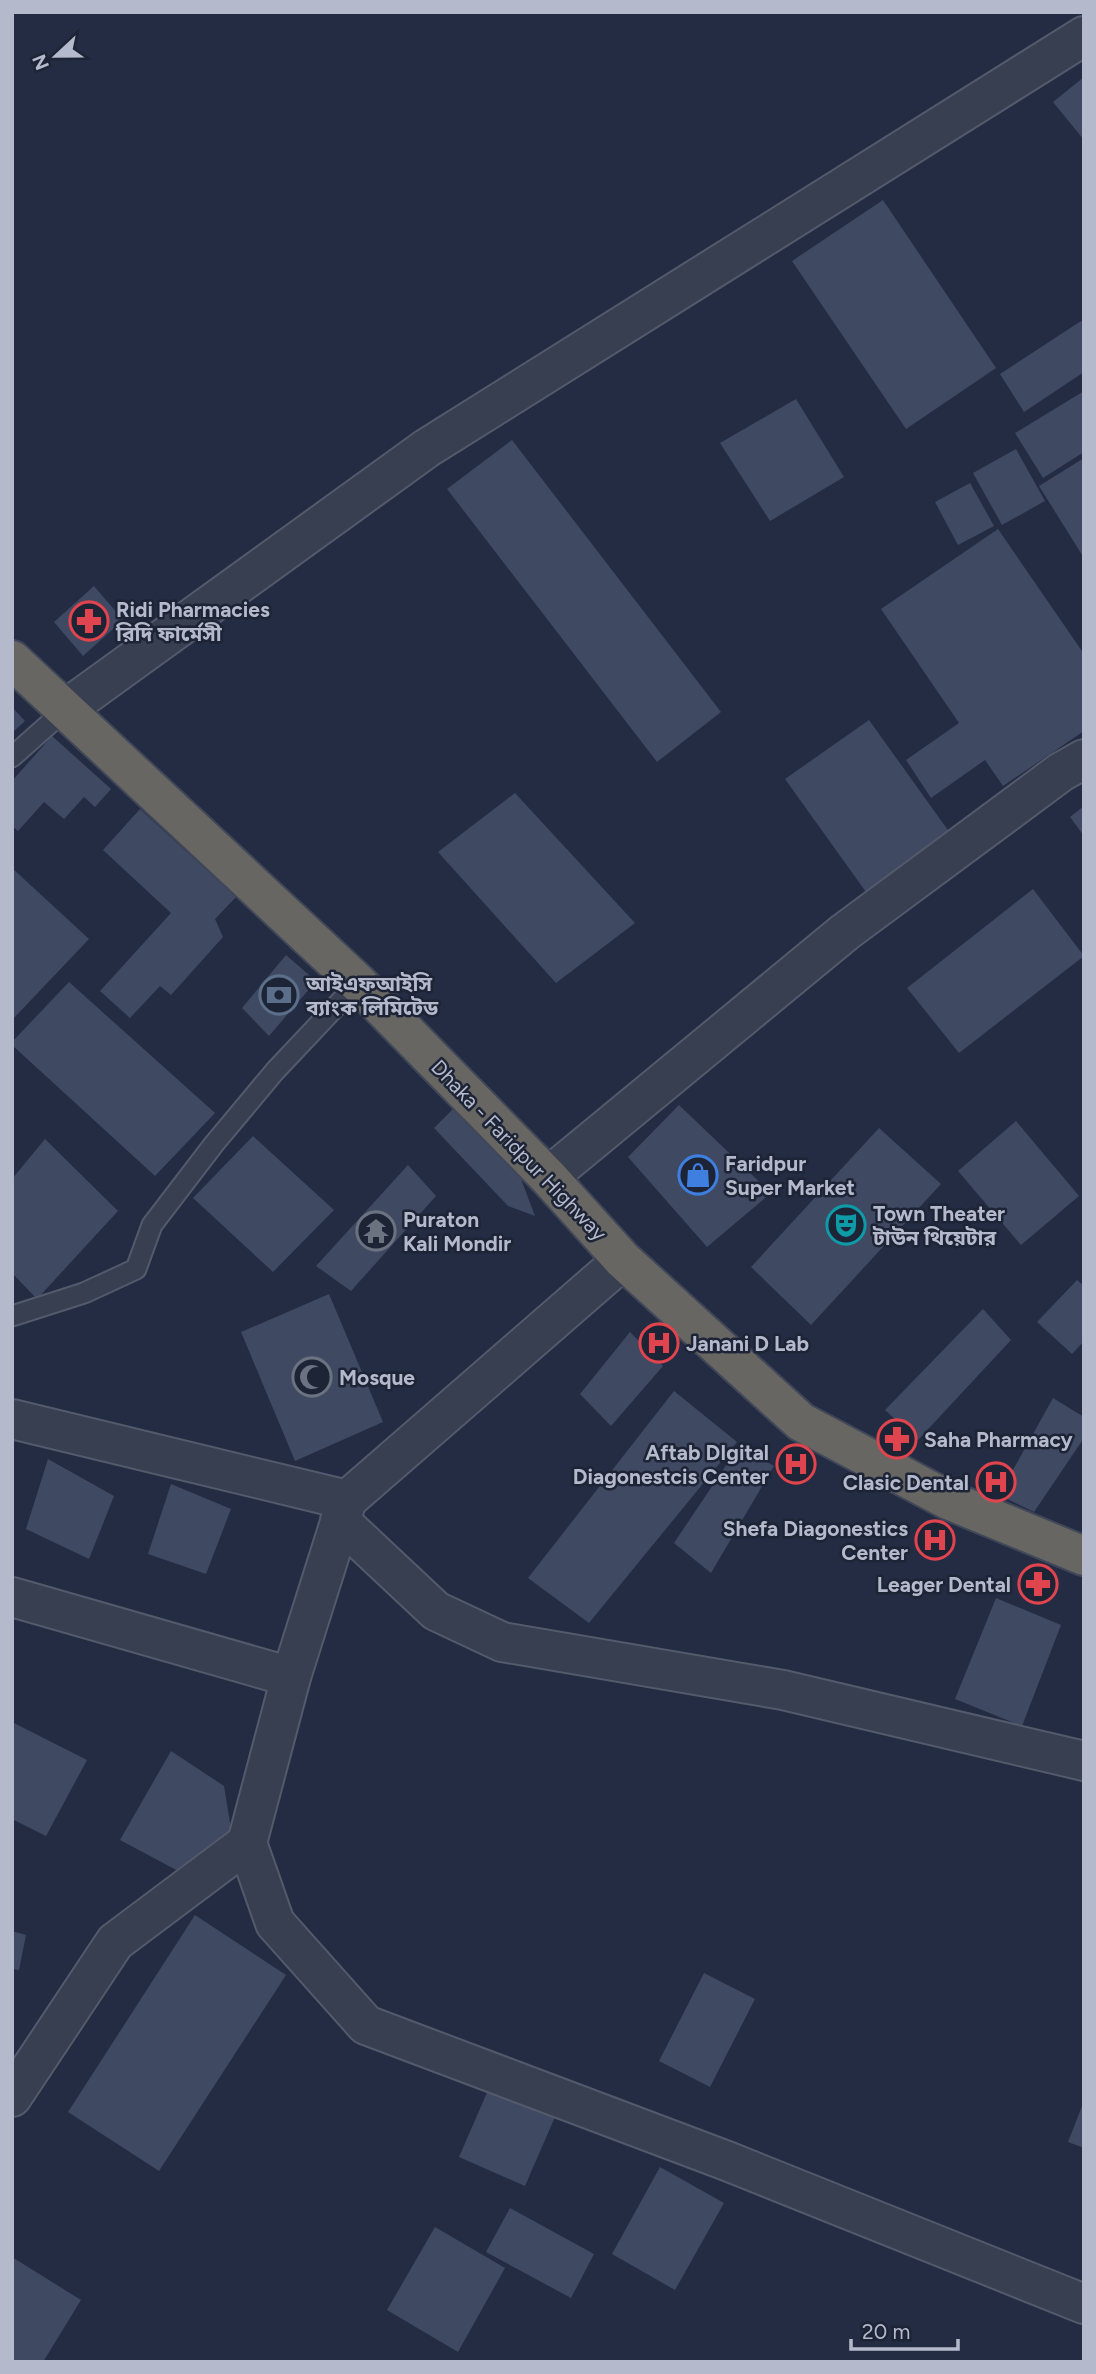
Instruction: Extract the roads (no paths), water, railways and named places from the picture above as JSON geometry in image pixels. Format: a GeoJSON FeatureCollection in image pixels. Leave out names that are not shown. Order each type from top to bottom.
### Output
{"type":"FeatureCollection","features":[{"type":"Feature","properties":{"kind":"highway","name":"Dhaka - Faridpur Highway"},"geometry":{"type":"LineString","coordinates":[[12,660],[358,983],[548,1177],[623,1260],[801,1422],[948,1500],[1084,1556]]}},
{"type":"Feature","properties":{"kind":"street"},"geometry":{"type":"LineString","coordinates":[[66,709],[427,448],[1084,36]]}},
{"type":"Feature","properties":{"kind":"street"},"geometry":{"type":"LineString","coordinates":[[548,1177],[845,932],[1061,772],[1084,758]]}},
{"type":"Feature","properties":{"kind":"street"},"geometry":{"type":"LineString","coordinates":[[623,1260],[344,1510],[291,1677],[247,1843],[275,1923],[366,2025],[727,2161],[1084,2304]]}},
{"type":"Feature","properties":{"kind":"street"},"geometry":{"type":"LineString","coordinates":[[12,1419],[344,1510],[436,1611],[502,1642],[783,1690],[1084,1762]]}},
{"type":"Feature","properties":{"kind":"street"},"geometry":{"type":"LineString","coordinates":[[12,1597],[291,1677]]}},
{"type":"Feature","properties":{"kind":"street"},"geometry":{"type":"LineString","coordinates":[[12,2097],[115,1942],[247,1843]]}},
{"type":"Feature","properties":{"kind":"lane"},"geometry":{"type":"LineString","coordinates":[[12,757],[66,709]]}},
{"type":"Feature","properties":{"kind":"lane"},"geometry":{"type":"LineString","coordinates":[[12,1316],[84,1293],[136,1269],[152,1224],[214,1144],[275,1071],[358,983]]}},
{"type":"Feature","properties":{"kind":"place","name":"Ridi Pharmacies রিদি ফার্মেসী"},"geometry":{"type":"Point","coordinates":[89,621]}},
{"type":"Feature","properties":{"kind":"place","name":"আইএফআইসি ব্যাংক লিমিটেড"},"geometry":{"type":"Point","coordinates":[279,995]}},
{"type":"Feature","properties":{"kind":"place","name":"Faridpur Super Market"},"geometry":{"type":"Point","coordinates":[698,1175]}},
{"type":"Feature","properties":{"kind":"place","name":"Town Theater টাউন থিয়েটার"},"geometry":{"type":"Point","coordinates":[846,1225]}},
{"type":"Feature","properties":{"kind":"place","name":"Puraton Kali Mondir"},"geometry":{"type":"Point","coordinates":[376,1231]}},
{"type":"Feature","properties":{"kind":"place","name":"Janani D Lab"},"geometry":{"type":"Point","coordinates":[659,1343]}},
{"type":"Feature","properties":{"kind":"place","name":"Mosque"},"geometry":{"type":"Point","coordinates":[312,1377]}},
{"type":"Feature","properties":{"kind":"place","name":"Saha Pharmacy"},"geometry":{"type":"Point","coordinates":[897,1439]}},
{"type":"Feature","properties":{"kind":"place","name":"Aftab DIgital Diagonestcis Center"},"geometry":{"type":"Point","coordinates":[796,1464]}},
{"type":"Feature","properties":{"kind":"place","name":"Clasic Dental"},"geometry":{"type":"Point","coordinates":[996,1482]}},
{"type":"Feature","properties":{"kind":"place","name":"Shefa Diagonestics Center"},"geometry":{"type":"Point","coordinates":[935,1540]}},
{"type":"Feature","properties":{"kind":"place","name":"Leager Dental"},"geometry":{"type":"Point","coordinates":[1038,1584]}}]}
